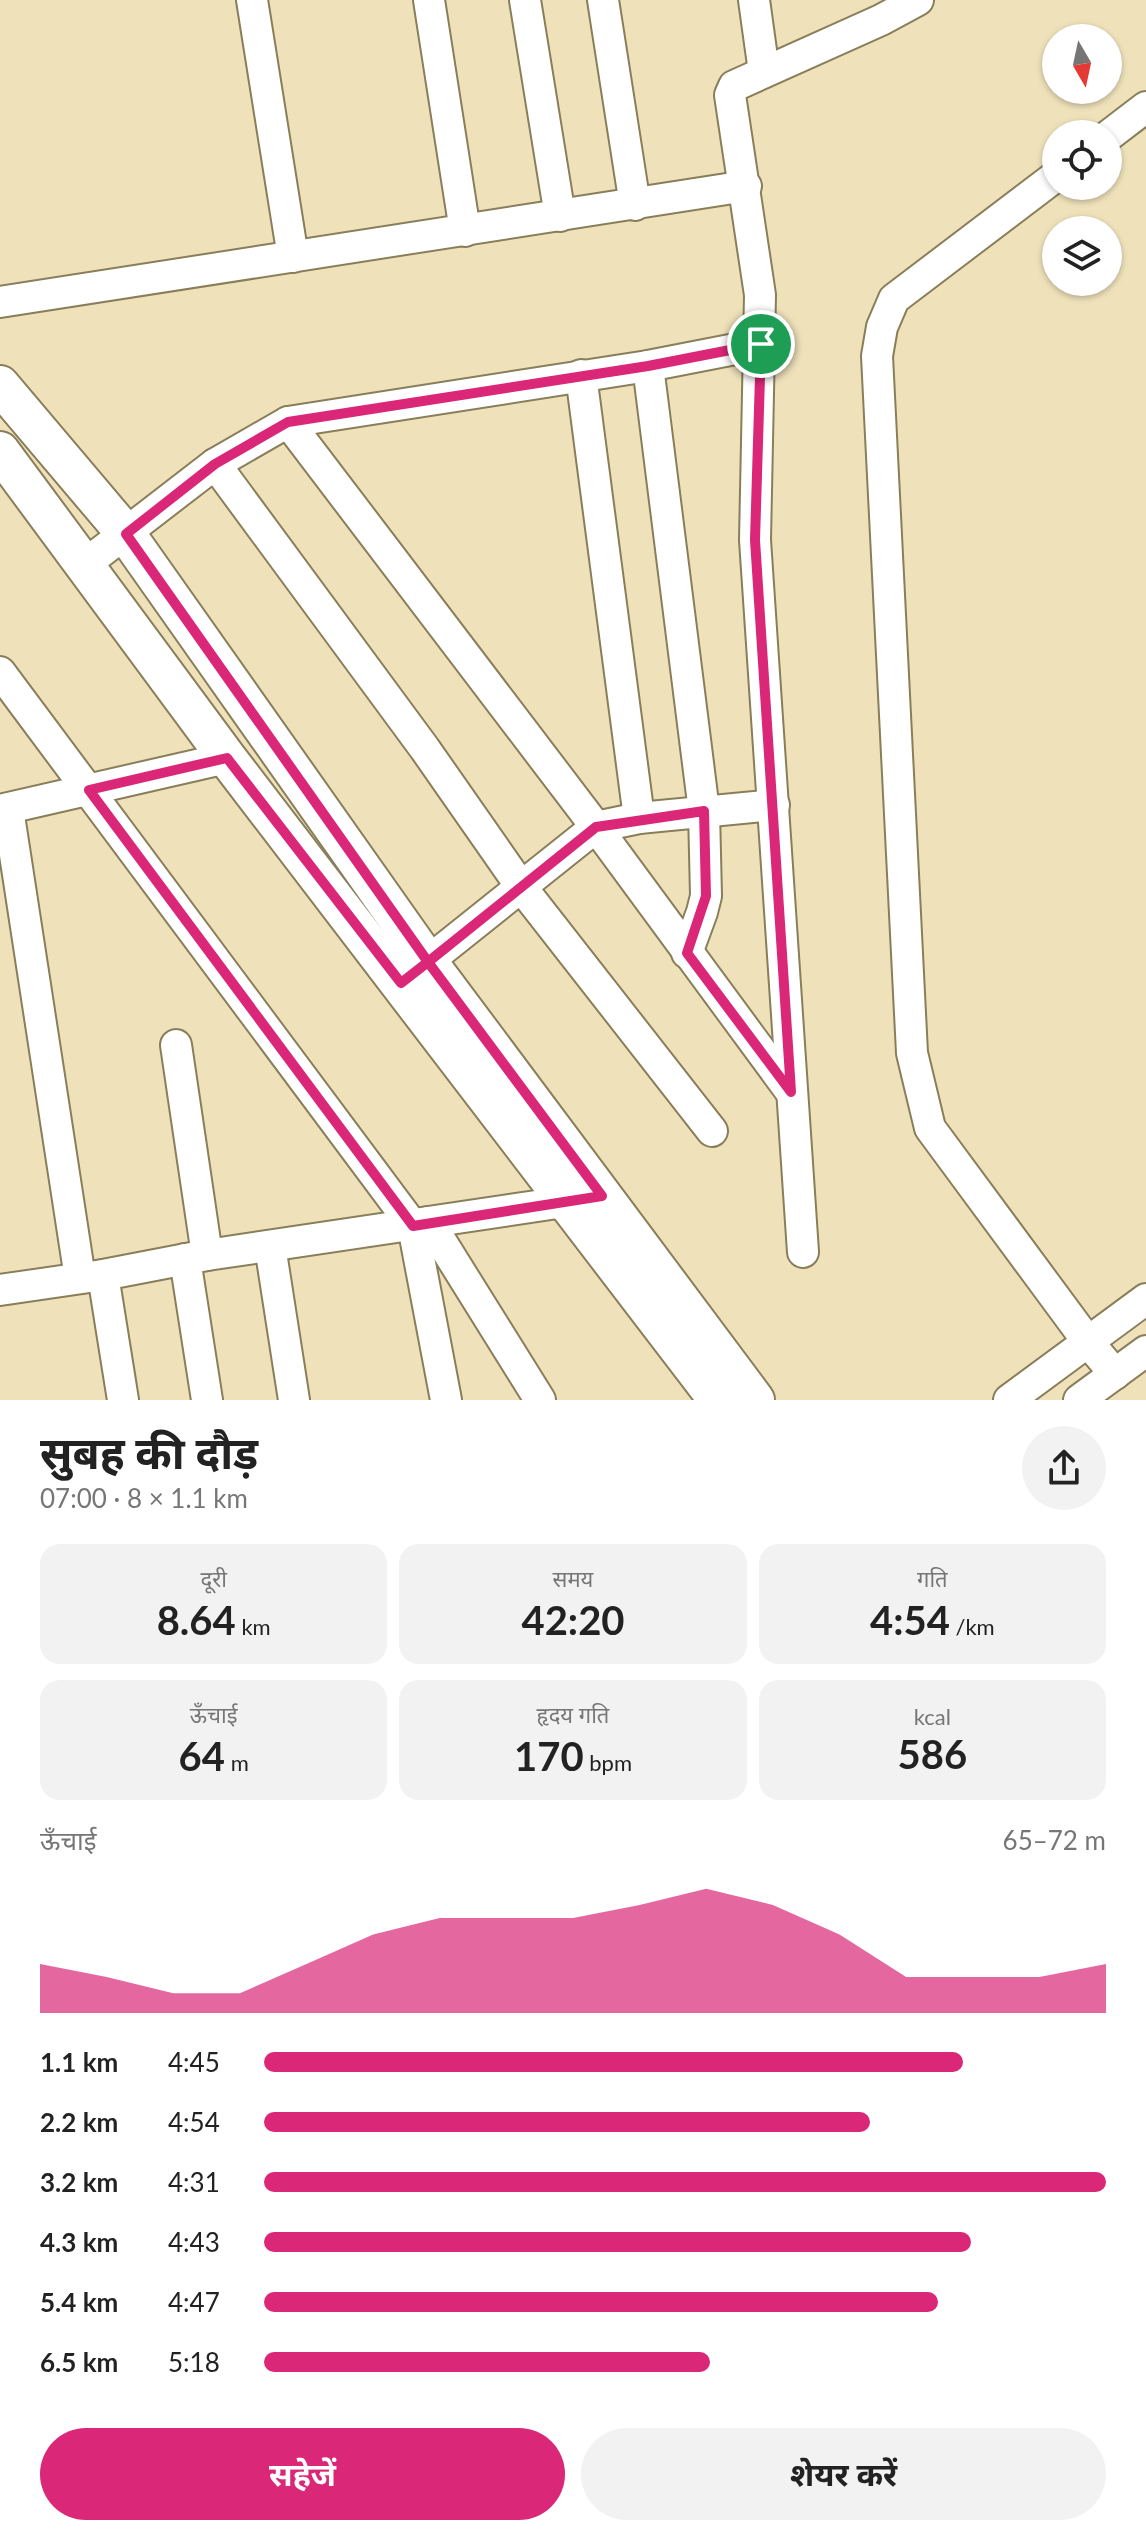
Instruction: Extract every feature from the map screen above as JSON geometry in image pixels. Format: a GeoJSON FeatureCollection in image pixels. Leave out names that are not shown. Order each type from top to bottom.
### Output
{"type":"FeatureCollection","features":[{"type":"Feature","properties":{"kind":"main road"},"geometry":{"type":"LineString","coordinates":[[0,385],[126,534],[414,972],[584,1199],[718,1400]]}},
{"type":"Feature","properties":{"kind":"main road"},"geometry":{"type":"LineString","coordinates":[[0,451],[227,758],[414,972]]}},
{"type":"Feature","properties":{"kind":"main road"},"geometry":{"type":"LineString","coordinates":[[584,1199],[755,1400]]}},
{"type":"Feature","properties":{"kind":"street"},"geometry":{"type":"LineString","coordinates":[[252,0],[293,257]]}},
{"type":"Feature","properties":{"kind":"street"},"geometry":{"type":"LineString","coordinates":[[429,0],[465,231]]}},
{"type":"Feature","properties":{"kind":"street"},"geometry":{"type":"LineString","coordinates":[[525,0],[560,216]]}},
{"type":"Feature","properties":{"kind":"street"},"geometry":{"type":"LineString","coordinates":[[603,0],[635,205]]}},
{"type":"Feature","properties":{"kind":"street"},"geometry":{"type":"LineString","coordinates":[[754,0],[764,72]]}},
{"type":"Feature","properties":{"kind":"street"},"geometry":{"type":"LineString","coordinates":[[803,1252],[755,540],[761,344],[758,265],[731,90],[879,10],[918,0]]}},
{"type":"Feature","properties":{"kind":"street"},"geometry":{"type":"LineString","coordinates":[[1122,125],[1146,107]]}},
{"type":"Feature","properties":{"kind":"street"},"geometry":{"type":"LineString","coordinates":[[0,302],[746,186]]}},
{"type":"Feature","properties":{"kind":"street"},"geometry":{"type":"LineString","coordinates":[[1042,187],[894,299],[882,327],[877,356],[912,1053],[930,1128],[1088,1342],[1100,1390],[1146,1351]]}},
{"type":"Feature","properties":{"kind":"street"},"geometry":{"type":"LineString","coordinates":[[84,565],[215,464],[288,422],[648,366],[761,344]]}},
{"type":"Feature","properties":{"kind":"street"},"geometry":{"type":"LineString","coordinates":[[648,366],[704,811],[706,896],[687,953]]}},
{"type":"Feature","properties":{"kind":"street"},"geometry":{"type":"LineString","coordinates":[[581,375],[639,818]]}},
{"type":"Feature","properties":{"kind":"street"},"geometry":{"type":"LineString","coordinates":[[288,422],[596,827],[791,1092]]}},
{"type":"Feature","properties":{"kind":"street"},"geometry":{"type":"LineString","coordinates":[[215,464],[425,749],[522,888],[712,1131]]}},
{"type":"Feature","properties":{"kind":"street"},"geometry":{"type":"LineString","coordinates":[[0,672],[421,1224],[540,1400]]}},
{"type":"Feature","properties":{"kind":"street"},"geometry":{"type":"LineString","coordinates":[[123,1400],[92,1277],[4,810],[227,758]]}},
{"type":"Feature","properties":{"kind":"street"},"geometry":{"type":"LineString","coordinates":[[414,972],[596,827],[639,818],[774,805]]}},
{"type":"Feature","properties":{"kind":"street"},"geometry":{"type":"LineString","coordinates":[[176,1045],[207,1400]]}},
{"type":"Feature","properties":{"kind":"street"},"geometry":{"type":"LineString","coordinates":[[1,1286],[92,1277],[196,1257],[584,1199]]}},
{"type":"Feature","properties":{"kind":"street"},"geometry":{"type":"LineString","coordinates":[[421,1224],[446,1400]]}},
{"type":"Feature","properties":{"kind":"street"},"geometry":{"type":"LineString","coordinates":[[270,1246],[294,1400]]}},
{"type":"Feature","properties":{"kind":"street"},"geometry":{"type":"LineString","coordinates":[[1009,1400],[1146,1299]]}},
{"type":"Feature","properties":{"kind":"route"},"geometry":{"type":"LineString","coordinates":[[761,344],[648,366],[288,422],[215,464],[126,534],[428,962],[401,983],[227,758],[89,790],[413,1226],[602,1196],[428,962],[596,827],[639,818],[704,811],[706,896],[687,953],[791,1092],[755,540],[761,344]]}}]}
